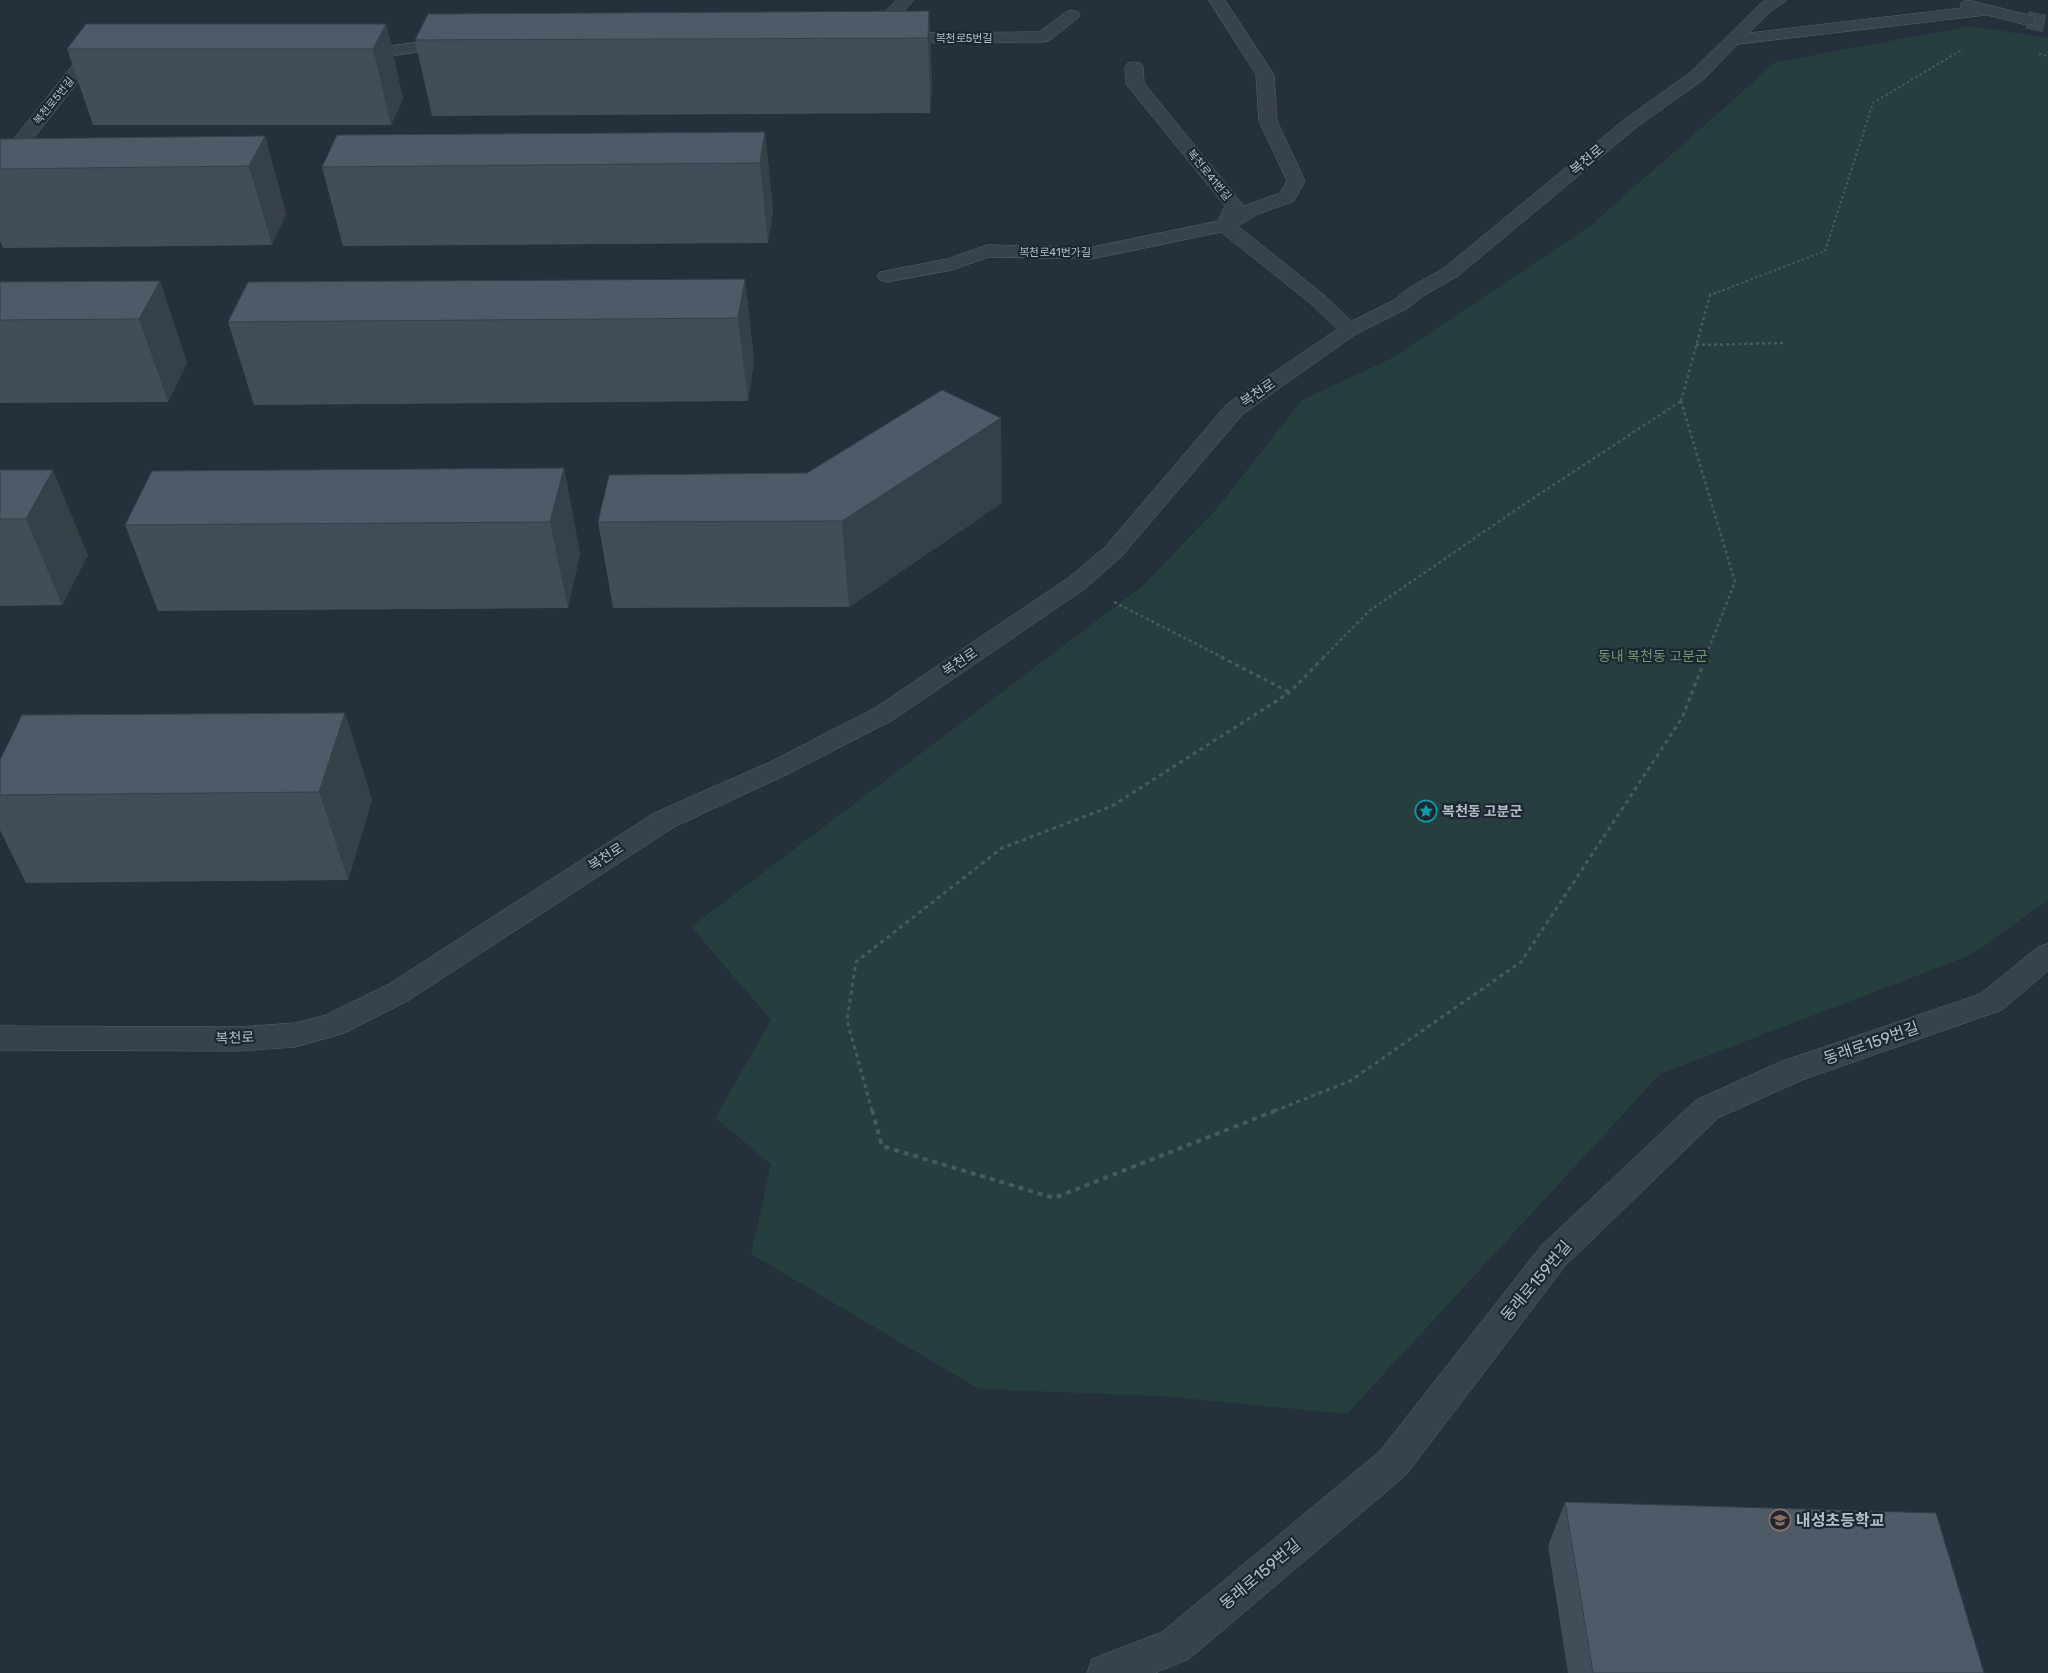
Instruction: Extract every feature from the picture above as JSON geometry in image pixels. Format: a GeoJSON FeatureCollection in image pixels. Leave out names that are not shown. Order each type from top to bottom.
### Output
{"type":"FeatureCollection","features":[{"type":"Feature","properties":{"kind":"street"},"geometry":{"type":"LineString","coordinates":[[868,38],[906,0]]}},
{"type":"Feature","properties":{"kind":"street","name":"복천로41번가길"},"geometry":{"type":"LineString","coordinates":[[887,276],[952,264],[987,252],[1092,252],[1224,225],[1248,211],[1286,197],[1296,181],[1268,121],[1265,75],[1217,0]]}},
{"type":"Feature","properties":{"kind":"street","name":"복천로"},"geometry":{"type":"LineString","coordinates":[[0,1038],[238,1039],[295,1035],[334,1025],[399,992],[664,820],[787,764],[884,714],[1076,583],[1113,552],[1235,409],[1349,330],[1401,304],[1416,292],[1451,272],[1631,123],[1697,76],[1765,8],[1778,0]]}},
{"type":"Feature","properties":{"kind":"street"},"geometry":{"type":"LineString","coordinates":[[1949,0],[2028,20]]}},
{"type":"Feature","properties":{"kind":"street"},"geometry":{"type":"LineString","coordinates":[[1733,40],[1986,10]]}},
{"type":"Feature","properties":{"kind":"street","name":"복천로5번길"},"geometry":{"type":"LineString","coordinates":[[849,38],[1043,37],[1072,15]]}},
{"type":"Feature","properties":{"kind":"street"},"geometry":{"type":"LineString","coordinates":[[340,58],[467,41]]}},
{"type":"Feature","properties":{"kind":"street","name":"복천로5번길"},"geometry":{"type":"LineString","coordinates":[[0,168],[82,65],[123,55]]}},
{"type":"Feature","properties":{"kind":"street","name":"복천로41번길"},"geometry":{"type":"LineString","coordinates":[[1134,67],[1135,84],[1235,206],[1224,225]]}},
{"type":"Feature","properties":{"kind":"street"},"geometry":{"type":"LineString","coordinates":[[1224,225],[1317,299],[1349,330]]}},
{"type":"Feature","properties":{"kind":"street","name":"동래로159번길"},"geometry":{"type":"LineString","coordinates":[[1106,1673],[1175,1646],[1393,1463],[1553,1256],[1707,1109],[1792,1071],[1990,1002],[2048,955]]}},
{"type":"Feature","properties":{"kind":"path"},"geometry":{"type":"LineString","coordinates":[[1681,401],[1369,611],[1289,693],[1112,806],[1002,848],[856,962],[847,1020],[882,1146],[1054,1198],[1350,1080],[1521,962],[1682,718],[1735,582],[1681,401],[1710,295],[1825,251],[1873,102],[1965,48]]}},
{"type":"Feature","properties":{"kind":"path"},"geometry":{"type":"LineString","coordinates":[[2039,54],[2048,56]]}},
{"type":"Feature","properties":{"kind":"path"},"geometry":{"type":"LineString","coordinates":[[1696,344],[1784,343]]}},
{"type":"Feature","properties":{"kind":"path"},"geometry":{"type":"LineString","coordinates":[[1076,583],[1289,693]]}},
{"type":"Feature","properties":{"kind":"green space","name":"동내 복천동 고분군"},"geometry":{"type":"Polygon","coordinates":[[[1970,26],[2048,38],[2048,900],[1971,955],[1660,1074],[1347,1414],[1161,1396],[979,1389],[751,1254],[771,1164],[715,1118],[771,1020],[691,927],[1140,588],[1214,512],[1302,400],[1392,358],[1590,226],[1776,62],[1970,26]]]}},
{"type":"Feature","properties":{"kind":"building"},"geometry":{"type":"Polygon","coordinates":[[[929,11],[928,38],[415,40],[428,14],[929,11]]]}},
{"type":"Feature","properties":{"kind":"building"},"geometry":{"type":"Polygon","coordinates":[[[86,24],[386,24],[373,49],[67,49],[86,24]]]}},
{"type":"Feature","properties":{"kind":"building"},"geometry":{"type":"Polygon","coordinates":[[[765,132],[760,163],[322,167],[337,135],[765,132]]]}},
{"type":"Feature","properties":{"kind":"building"},"geometry":{"type":"Polygon","coordinates":[[[265,136],[249,166],[0,169],[0,139],[265,136]]]}},
{"type":"Feature","properties":{"kind":"building"},"geometry":{"type":"Polygon","coordinates":[[[745,279],[738,318],[228,322],[248,282],[745,279]]]}},
{"type":"Feature","properties":{"kind":"building"},"geometry":{"type":"Polygon","coordinates":[[[160,281],[139,319],[0,320],[0,282],[160,281]]]}},
{"type":"Feature","properties":{"kind":"building"},"geometry":{"type":"Polygon","coordinates":[[[942,390],[1001,418],[842,521],[598,522],[609,475],[807,473],[942,390]]]}},
{"type":"Feature","properties":{"kind":"building"},"geometry":{"type":"Polygon","coordinates":[[[564,468],[550,522],[125,525],[152,471],[564,468]]]}},
{"type":"Feature","properties":{"kind":"building"},"geometry":{"type":"Polygon","coordinates":[[[0,470],[53,470],[26,519],[0,519],[0,470]]]}},
{"type":"Feature","properties":{"kind":"building"},"geometry":{"type":"Polygon","coordinates":[[[345,713],[319,792],[0,795],[0,760],[22,715],[345,713]]]}},
{"type":"Feature","properties":{"kind":"building"},"geometry":{"type":"Polygon","coordinates":[[[1565,1502],[1936,1513],[1984,1673],[1593,1673],[1565,1502]]]}},
{"type":"Feature","properties":{"kind":"tunnel"},"geometry":{"type":"LineString","coordinates":[[2027,20],[2048,24]]}},
{"type":"Feature","properties":{"kind":"place","name":"복천동 고분군"},"geometry":{"type":"Point","coordinates":[1426,811]}},
{"type":"Feature","properties":{"kind":"place","name":"내성초등학교"},"geometry":{"type":"Point","coordinates":[1780,1520]}}]}
